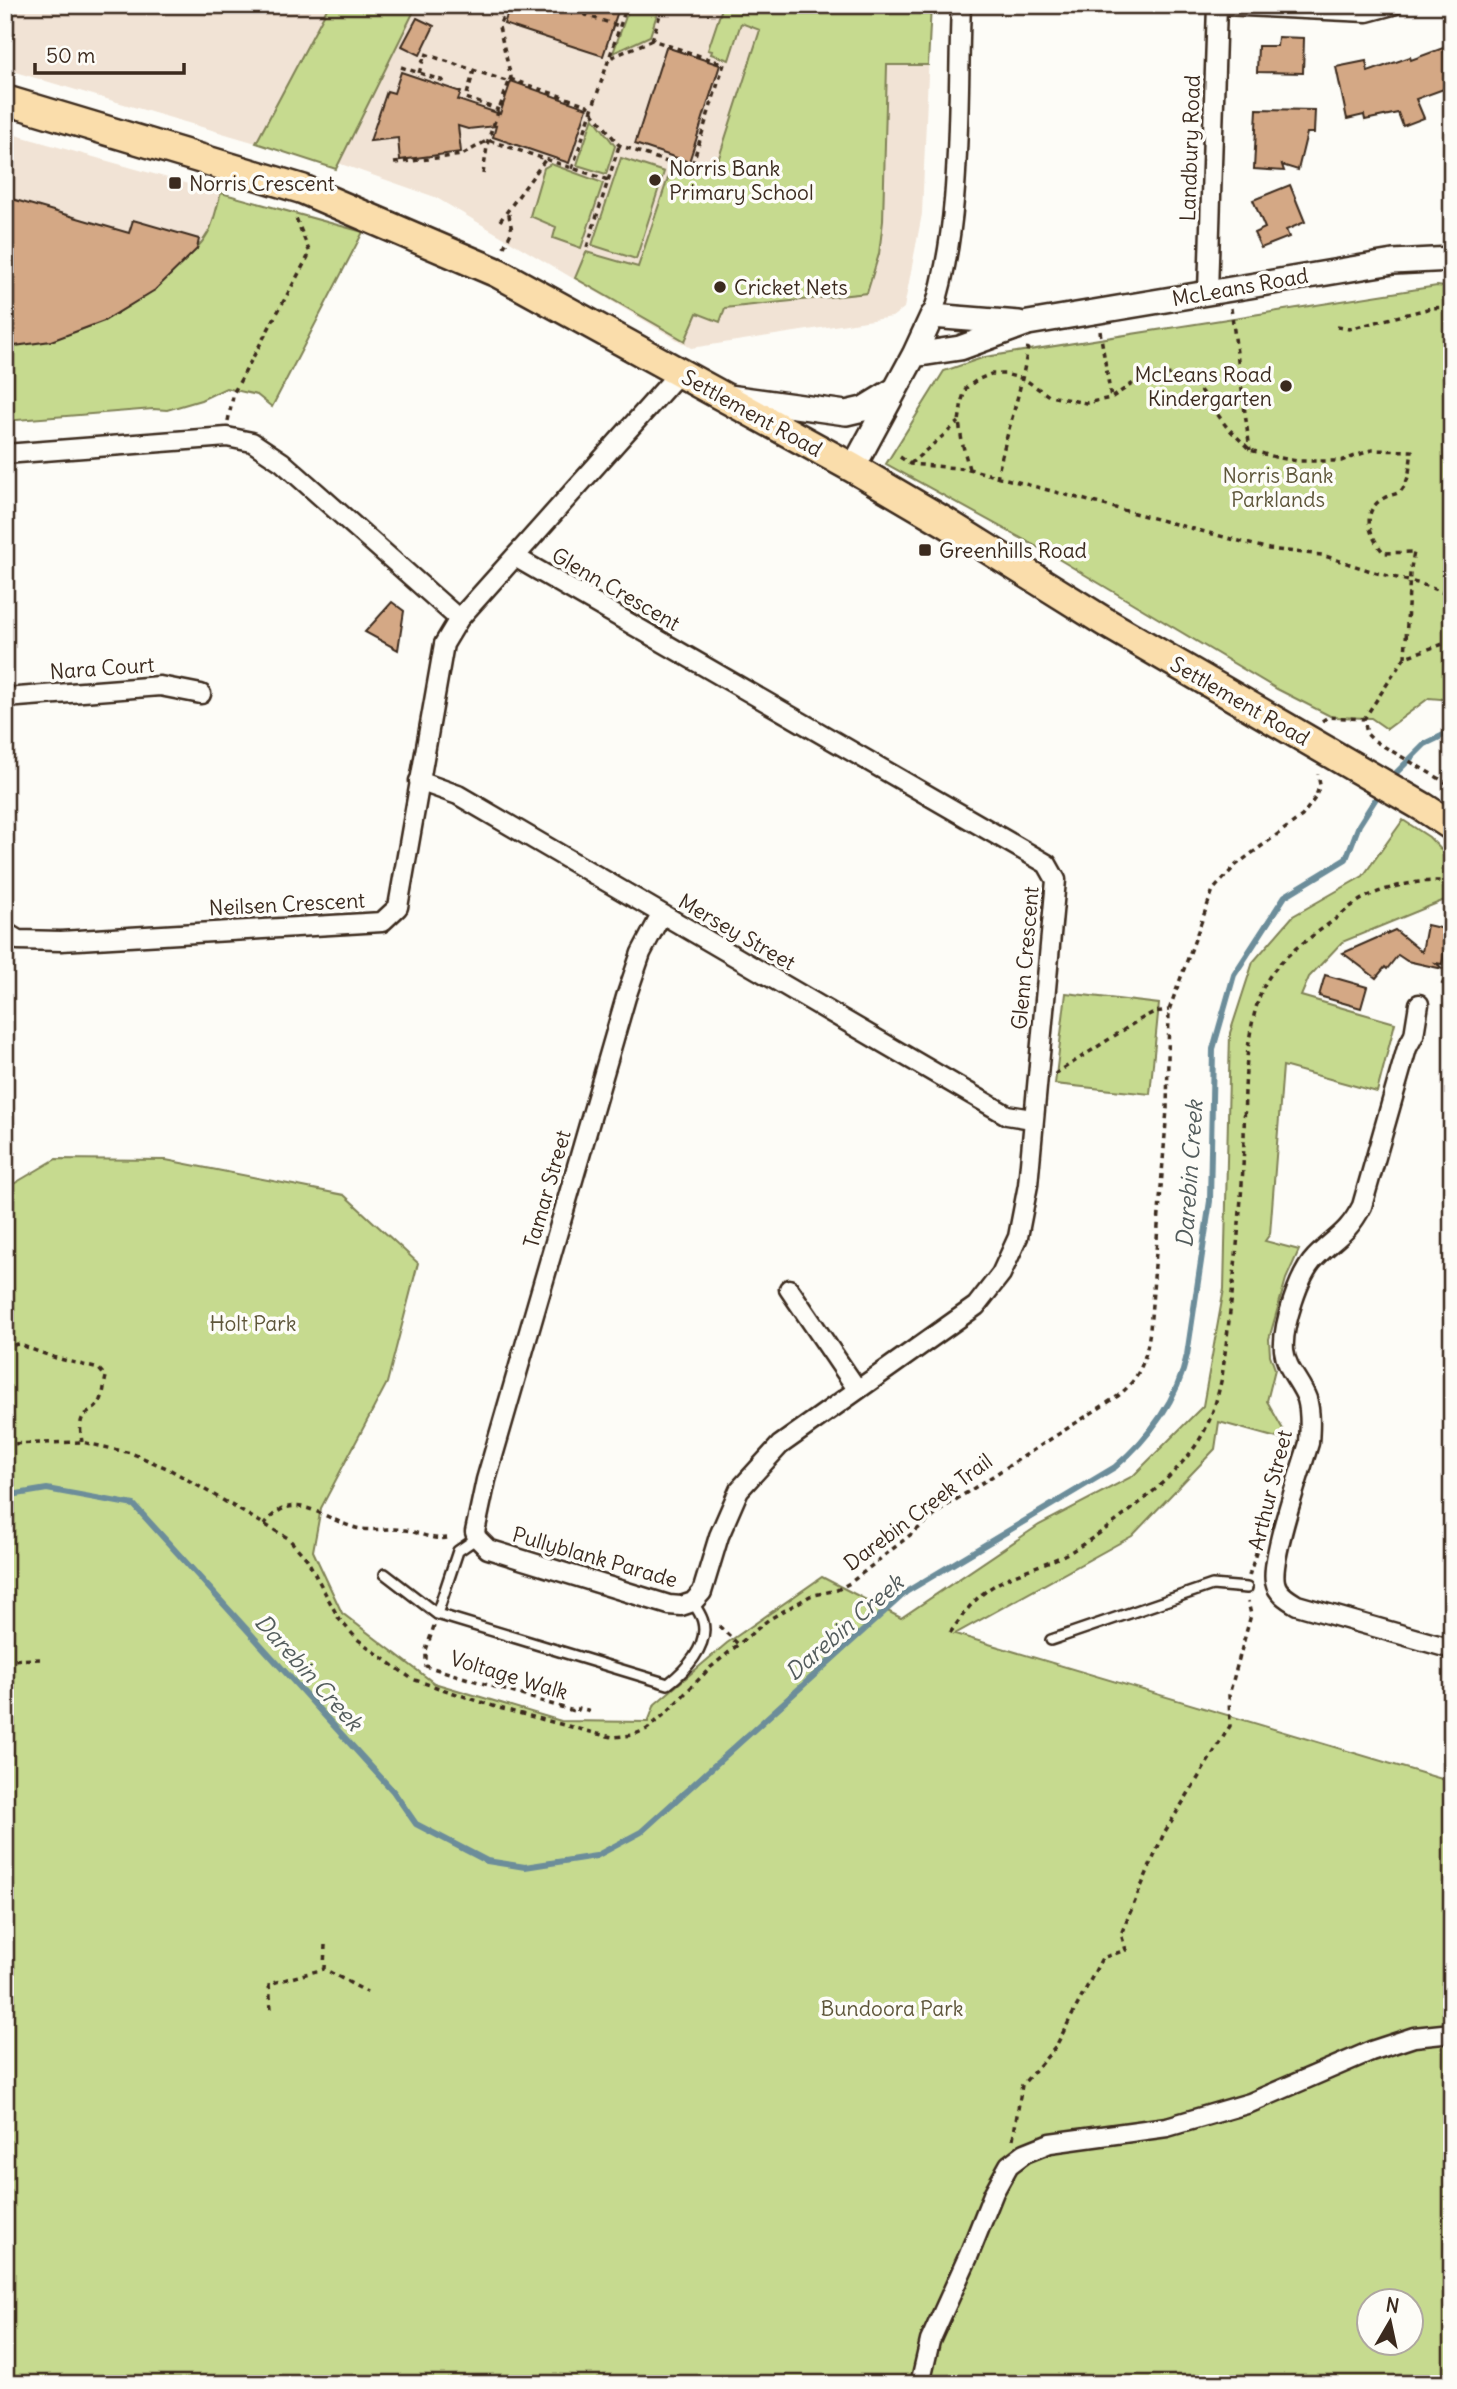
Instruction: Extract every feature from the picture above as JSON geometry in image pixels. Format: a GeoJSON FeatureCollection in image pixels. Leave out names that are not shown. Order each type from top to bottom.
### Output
{"type":"FeatureCollection","features":[{"type":"Feature","properties":{"kind":"main road","name":"Settlement Road"},"geometry":{"type":"LineString","coordinates":[[5,100],[302,188],[498,274],[853,468],[946,522],[1105,622],[1452,826]]}},
{"type":"Feature","properties":{"kind":"street"},"geometry":{"type":"LineString","coordinates":[[853,468],[914,355],[932,316],[942,276],[952,211],[961,5]]}},
{"type":"Feature","properties":{"kind":"street","name":"Landbury Road"},"geometry":{"type":"LineString","coordinates":[[1217,5],[1218,290]]}},
{"type":"Feature","properties":{"kind":"street"},"geometry":{"type":"LineString","coordinates":[[1223,5],[1367,12],[1393,5]]}},
{"type":"Feature","properties":{"kind":"street","name":"McLeans Road"},"geometry":{"type":"LineString","coordinates":[[914,355],[960,348],[1028,323],[1393,262],[1452,259]]}},
{"type":"Feature","properties":{"kind":"street","name":"McLeans Road"},"geometry":{"type":"LineString","coordinates":[[932,316],[1028,323]]}},
{"type":"Feature","properties":{"kind":"street"},"geometry":{"type":"LineString","coordinates":[[5,454],[227,437],[246,440],[269,452],[459,619],[679,373]]}},
{"type":"Feature","properties":{"kind":"street"},"geometry":{"type":"LineString","coordinates":[[719,395],[846,413],[863,409],[896,389]]}},
{"type":"Feature","properties":{"kind":"street","name":"Glenn Crescent"},"geometry":{"type":"LineString","coordinates":[[515,557],[1047,864],[1056,880],[1028,1185],[1018,1237],[1001,1274],[976,1306],[780,1445],[739,1490],[719,1536]]}},
{"type":"Feature","properties":{"kind":"street","name":"Neilsen Crescent"},"geometry":{"type":"LineString","coordinates":[[5,932],[18,940],[61,941],[363,921],[382,922],[398,907],[444,644],[459,619]]}},
{"type":"Feature","properties":{"kind":"street","name":"Nara Court"},"geometry":{"type":"LineString","coordinates":[[5,698],[160,686],[201,694]]}},
{"type":"Feature","properties":{"kind":"street","name":"Mersey Street"},"geometry":{"type":"LineString","coordinates":[[419,781],[458,795],[1007,1115],[1032,1119]]}},
{"type":"Feature","properties":{"kind":"street","name":"Tamar Street"},"geometry":{"type":"LineString","coordinates":[[477,1538],[477,1515],[486,1480],[626,997],[641,953],[661,915]]}},
{"type":"Feature","properties":{"kind":"street","name":"Arthur Street"},"geometry":{"type":"LineString","coordinates":[[1419,1004],[1413,1035],[1362,1206],[1350,1228],[1314,1258],[1308,1267],[1287,1326],[1284,1349],[1307,1398],[1310,1424],[1308,1443],[1275,1559],[1274,1580],[1277,1589],[1297,1605],[1452,1649]]}},
{"type":"Feature","properties":{"kind":"street"},"geometry":{"type":"LineString","coordinates":[[789,1289],[857,1390]]}},
{"type":"Feature","properties":{"kind":"street","name":"Pullyblank Parade"},"geometry":{"type":"LineString","coordinates":[[477,1538],[488,1549],[668,1605],[681,1606],[693,1602],[702,1592],[719,1536]]}},
{"type":"Feature","properties":{"kind":"street"},"geometry":{"type":"LineString","coordinates":[[920,2384],[930,2341],[994,2192],[1009,2165],[1025,2152],[1050,2143],[1167,2127],[1250,2103],[1371,2051],[1414,2037],[1452,2033]]}},
{"type":"Feature","properties":{"kind":"lane"},"geometry":{"type":"LineString","coordinates":[[438,1614],[458,1551],[477,1538]]}},
{"type":"Feature","properties":{"kind":"lane"},"geometry":{"type":"LineString","coordinates":[[385,1574],[438,1614],[668,1684],[682,1673],[703,1642],[703,1622],[693,1602]]}},
{"type":"Feature","properties":{"kind":"lane"},"geometry":{"type":"LineString","coordinates":[[1051,1640],[1212,1585],[1247,1588]]}},
{"type":"Feature","properties":{"kind":"path"},"geometry":{"type":"LineString","coordinates":[[483,174],[488,141],[510,80],[499,27],[507,5]]}},
{"type":"Feature","properties":{"kind":"path"},"geometry":{"type":"LineString","coordinates":[[555,5],[620,26]]}},
{"type":"Feature","properties":{"kind":"path"},"geometry":{"type":"LineString","coordinates":[[572,169],[627,5]]}},
{"type":"Feature","properties":{"kind":"path"},"geometry":{"type":"LineString","coordinates":[[652,40],[663,5]]}},
{"type":"Feature","properties":{"kind":"path"},"geometry":{"type":"LineString","coordinates":[[419,73],[425,54],[587,105],[619,145],[684,168],[690,165],[724,64],[652,40],[610,58]]}},
{"type":"Feature","properties":{"kind":"path"},"geometry":{"type":"LineString","coordinates":[[401,67],[447,82]]}},
{"type":"Feature","properties":{"kind":"path"},"geometry":{"type":"LineString","coordinates":[[474,70],[466,98],[499,110]]}},
{"type":"Feature","properties":{"kind":"path"},"geometry":{"type":"LineString","coordinates":[[394,163],[462,155],[488,141],[608,180]]}},
{"type":"Feature","properties":{"kind":"path"},"geometry":{"type":"LineString","coordinates":[[587,247],[619,145]]}},
{"type":"Feature","properties":{"kind":"path"},"geometry":{"type":"LineString","coordinates":[[500,221],[545,160]]}},
{"type":"Feature","properties":{"kind":"path"},"geometry":{"type":"LineString","coordinates":[[504,247],[512,231],[508,209]]}},
{"type":"Feature","properties":{"kind":"path"},"geometry":{"type":"LineString","coordinates":[[227,437],[234,392],[310,253],[296,218]]}},
{"type":"Feature","properties":{"kind":"path"},"geometry":{"type":"LineString","coordinates":[[1218,290],[1250,450]]}},
{"type":"Feature","properties":{"kind":"path"},"geometry":{"type":"LineString","coordinates":[[1337,327],[1349,329],[1431,307],[1452,307]]}},
{"type":"Feature","properties":{"kind":"path"},"geometry":{"type":"LineString","coordinates":[[1097,312],[1111,398]]}},
{"type":"Feature","properties":{"kind":"path"},"geometry":{"type":"LineString","coordinates":[[997,478],[1004,444],[1024,379],[1030,332],[1028,323]]}},
{"type":"Feature","properties":{"kind":"path"},"geometry":{"type":"LineString","coordinates":[[969,469],[959,422],[962,400],[966,388],[991,374],[1024,379],[1049,396],[1086,403],[1111,398],[1144,376],[1174,374],[1188,379],[1200,390],[1226,426],[1250,450],[1297,461],[1341,461],[1372,450],[1412,451],[1406,485],[1401,492],[1385,497],[1375,504],[1369,512],[1370,533],[1384,553],[1414,552],[1410,573],[1405,657],[1364,719],[1367,734],[1373,740],[1450,784]]}},
{"type":"Feature","properties":{"kind":"path"},"geometry":{"type":"LineString","coordinates":[[910,464],[959,422]]}},
{"type":"Feature","properties":{"kind":"path"},"geometry":{"type":"LineString","coordinates":[[900,457],[910,464],[969,469],[1269,549],[1322,555],[1452,596]]}},
{"type":"Feature","properties":{"kind":"path"},"geometry":{"type":"LineString","coordinates":[[1405,657],[1452,641]]}},
{"type":"Feature","properties":{"kind":"path"},"geometry":{"type":"LineString","coordinates":[[1308,741],[1318,725],[1328,717],[1364,719]]}},
{"type":"Feature","properties":{"kind":"path","name":"Darebin Creek Trail"},"geometry":{"type":"LineString","coordinates":[[5,1444],[82,1442],[131,1454],[169,1469],[288,1538],[307,1559],[339,1619],[357,1639],[412,1679],[499,1708],[598,1734],[613,1737],[633,1735],[647,1728],[666,1713],[711,1667],[768,1620],[810,1597],[837,1590],[850,1583],[949,1504],[1118,1396],[1137,1378],[1147,1357],[1150,1330],[1167,1109],[1168,1010],[1213,890],[1236,865],[1302,816],[1315,798],[1320,785],[1320,775],[1298,762],[1308,741]]}},
{"type":"Feature","properties":{"kind":"path"},"geometry":{"type":"LineString","coordinates":[[950,1633],[985,1591],[1072,1551],[1143,1499],[1196,1444],[1212,1413],[1222,1377],[1240,1219],[1247,1065],[1253,1022],[1268,978],[1279,963],[1363,899],[1388,889],[1420,883],[1452,882]]}},
{"type":"Feature","properties":{"kind":"path"},"geometry":{"type":"LineString","coordinates":[[1442,985],[1452,966]]}},
{"type":"Feature","properties":{"kind":"path"},"geometry":{"type":"LineString","coordinates":[[1036,1079],[1056,1074],[1139,1020],[1168,1010]]}},
{"type":"Feature","properties":{"kind":"path"},"geometry":{"type":"LineString","coordinates":[[5,1350],[17,1344],[99,1369],[106,1377],[100,1401],[83,1415],[79,1426],[82,1442]]}},
{"type":"Feature","properties":{"kind":"path"},"geometry":{"type":"LineString","coordinates":[[264,1525],[272,1514],[292,1506],[305,1507],[356,1528],[403,1529],[443,1540],[453,1537]]}},
{"type":"Feature","properties":{"kind":"path"},"geometry":{"type":"LineString","coordinates":[[1009,2165],[1022,2085],[1055,2048],[1102,1958],[1126,1950],[1121,1934],[1164,1833],[1230,1726],[1229,1695],[1251,1615],[1247,1588],[1259,1541]]}},
{"type":"Feature","properties":{"kind":"path","name":"Voltage Walk"},"geometry":{"type":"LineString","coordinates":[[438,1614],[426,1650],[426,1665],[578,1712],[579,1708],[592,1711]]}},
{"type":"Feature","properties":{"kind":"path"},"geometry":{"type":"LineString","coordinates":[[717,1624],[722,1632],[738,1644]]}},
{"type":"Feature","properties":{"kind":"path"},"geometry":{"type":"LineString","coordinates":[[5,1660],[41,1659]]}},
{"type":"Feature","properties":{"kind":"path"},"geometry":{"type":"LineString","coordinates":[[324,1969],[326,1945]]}},
{"type":"Feature","properties":{"kind":"path"},"geometry":{"type":"LineString","coordinates":[[271,2009],[269,1984],[324,1969],[367,1992]]}},
{"type":"Feature","properties":{"kind":"shaded area"},"geometry":{"type":"Polygon","coordinates":[[[5,5],[329,5],[256,143],[5,69],[5,5]]]}},
{"type":"Feature","properties":{"kind":"shaded area","name":"Norris Bank Primary School"},"geometry":{"type":"Polygon","coordinates":[[[417,5],[931,5],[922,214],[904,308],[892,317],[691,348],[435,197],[338,163],[417,5]]]}},
{"type":"Feature","properties":{"kind":"shaded area"},"geometry":{"type":"Polygon","coordinates":[[[5,132],[221,193],[210,230],[197,249],[155,290],[136,303],[104,321],[51,341],[5,347],[5,132]]]}},
{"type":"Feature","properties":{"kind":"green space"},"geometry":{"type":"Polygon","coordinates":[[[329,5],[417,5],[336,169],[256,143],[329,5]]]}},
{"type":"Feature","properties":{"kind":"green space"},"geometry":{"type":"Polygon","coordinates":[[[630,5],[660,5],[650,36],[613,53],[630,5]]]}},
{"type":"Feature","properties":{"kind":"green space"},"geometry":{"type":"Polygon","coordinates":[[[723,5],[931,5],[928,65],[887,65],[883,221],[879,254],[867,293],[725,308],[720,322],[697,313],[685,341],[575,278],[586,252],[638,267],[671,169],[685,173],[697,165],[715,170],[760,30],[741,23],[729,60],[711,54],[712,51],[708,50],[723,5]]]}},
{"type":"Feature","properties":{"kind":"green space"},"geometry":{"type":"Polygon","coordinates":[[[593,117],[615,146],[606,174],[577,165],[593,117]]]}},
{"type":"Feature","properties":{"kind":"green space"},"geometry":{"type":"Polygon","coordinates":[[[621,158],[664,172],[636,259],[592,245],[621,158]]]}},
{"type":"Feature","properties":{"kind":"green space"},"geometry":{"type":"Polygon","coordinates":[[[551,164],[603,183],[581,248],[553,238],[556,227],[530,216],[544,168],[551,164]]]}},
{"type":"Feature","properties":{"kind":"green space"},"geometry":{"type":"Polygon","coordinates":[[[221,193],[363,232],[272,407],[257,395],[226,388],[201,400],[167,410],[5,421],[5,347],[78,331],[119,312],[139,299],[204,240],[212,225],[221,193]]]}},
{"type":"Feature","properties":{"kind":"green space","name":"Norris Bank Parklands"},"geometry":{"type":"Polygon","coordinates":[[[1437,286],[1452,288],[1452,700],[1429,698],[1387,729],[1371,718],[1332,717],[1277,689],[1050,554],[886,464],[944,371],[985,357],[1437,286]]]}},
{"type":"Feature","properties":{"kind":"green space","name":"Bundoora Park"},"geometry":{"type":"Polygon","coordinates":[[[1403,820],[1429,837],[1452,861],[1452,897],[1342,942],[1309,977],[1301,996],[1395,1023],[1377,1092],[1283,1066],[1270,1234],[1265,1241],[1299,1250],[1286,1279],[1269,1339],[1270,1355],[1275,1369],[1267,1401],[1285,1433],[1284,1440],[1219,1422],[1215,1449],[1132,1536],[955,1634],[1452,1782],[1452,2384],[5,2384],[5,1189],[56,1159],[166,1160],[344,1195],[418,1263],[387,1383],[321,1508],[313,1551],[342,1613],[434,1683],[561,1721],[648,1722],[655,1704],[727,1643],[822,1577],[901,1618],[1039,1525],[1133,1476],[1203,1406],[1224,1289],[1230,1033],[1253,962],[1293,916],[1363,876],[1403,820]]]}},
{"type":"Feature","properties":{"kind":"green space"},"geometry":{"type":"Polygon","coordinates":[[[1066,993],[1159,1004],[1150,1094],[1055,1084],[1066,993]]]}},
{"type":"Feature","properties":{"kind":"building"},"geometry":{"type":"Polygon","coordinates":[[[497,5],[620,5],[603,56],[504,24],[507,15],[497,5]]]}},
{"type":"Feature","properties":{"kind":"building"},"geometry":{"type":"Polygon","coordinates":[[[417,18],[434,26],[420,55],[402,46],[417,18]]]}},
{"type":"Feature","properties":{"kind":"building"},"geometry":{"type":"Polygon","coordinates":[[[1278,37],[1304,38],[1303,73],[1257,72],[1258,46],[1277,46],[1278,37]]]}},
{"type":"Feature","properties":{"kind":"building"},"geometry":{"type":"Polygon","coordinates":[[[666,47],[720,65],[689,162],[635,144],[666,47]]]}},
{"type":"Feature","properties":{"kind":"building"},"geometry":{"type":"Polygon","coordinates":[[[1443,48],[1452,71],[1452,86],[1416,99],[1424,118],[1403,126],[1398,113],[1365,120],[1364,115],[1347,119],[1336,67],[1366,61],[1368,72],[1443,48]]]}},
{"type":"Feature","properties":{"kind":"building"},"geometry":{"type":"Polygon","coordinates":[[[401,72],[461,92],[458,100],[500,114],[511,81],[587,108],[569,163],[493,137],[496,126],[468,129],[458,126],[461,152],[400,160],[398,138],[370,141],[387,91],[394,93],[401,72]]]}},
{"type":"Feature","properties":{"kind":"building"},"geometry":{"type":"Polygon","coordinates":[[[1257,109],[1315,110],[1314,133],[1307,133],[1298,170],[1282,165],[1284,171],[1254,169],[1257,109]]]}},
{"type":"Feature","properties":{"kind":"building"},"geometry":{"type":"Polygon","coordinates":[[[1290,185],[1305,222],[1286,230],[1289,237],[1261,248],[1254,233],[1265,228],[1253,200],[1290,185]]]}},
{"type":"Feature","properties":{"kind":"building"},"geometry":{"type":"Polygon","coordinates":[[[5,197],[129,233],[133,220],[199,239],[197,249],[155,290],[104,321],[51,341],[7,347],[5,197]]]}},
{"type":"Feature","properties":{"kind":"building"},"geometry":{"type":"Polygon","coordinates":[[[392,602],[404,611],[398,650],[365,632],[392,602]]]}},
{"type":"Feature","properties":{"kind":"building"},"geometry":{"type":"Polygon","coordinates":[[[1427,925],[1449,930],[1442,964],[1436,963],[1443,969],[1407,961],[1398,955],[1376,978],[1343,953],[1395,930],[1422,952],[1427,925]]]}},
{"type":"Feature","properties":{"kind":"building"},"geometry":{"type":"Polygon","coordinates":[[[1325,975],[1367,987],[1361,1008],[1319,996],[1325,975]]]}},
{"type":"Feature","properties":{"kind":"waterway","name":"Darebin Creek"},"geometry":{"type":"LineString","coordinates":[[1391,778],[1425,744],[1452,731]]}},
{"type":"Feature","properties":{"kind":"waterway","name":"Darebin Creek"},"geometry":{"type":"LineString","coordinates":[[5,1496],[47,1489],[134,1505],[393,1791],[416,1824],[487,1861],[525,1867],[596,1856],[641,1832],[906,1592],[1115,1467],[1160,1417],[1177,1387],[1187,1355],[1210,1201],[1213,1049],[1234,975],[1285,896],[1346,859],[1359,825],[1380,792]]}},
{"type":"Feature","properties":{"kind":"place","name":"Norris Bank Primary School"},"geometry":{"type":"Point","coordinates":[655,180]}},
{"type":"Feature","properties":{"kind":"place","name":"Norris Crescent"},"geometry":{"type":"Point","coordinates":[175,183]}},
{"type":"Feature","properties":{"kind":"place","name":"Cricket Nets"},"geometry":{"type":"Point","coordinates":[720,287]}},
{"type":"Feature","properties":{"kind":"place","name":"McLeans Road Kindergarten"},"geometry":{"type":"Point","coordinates":[1286,386]}},
{"type":"Feature","properties":{"kind":"place","name":"Greenhills Road"},"geometry":{"type":"Point","coordinates":[925,550]}},
{"type":"Feature","properties":{"kind":"park label","name":"Holt Park"},"geometry":{"type":"Point","coordinates":[253,1323]}}]}
